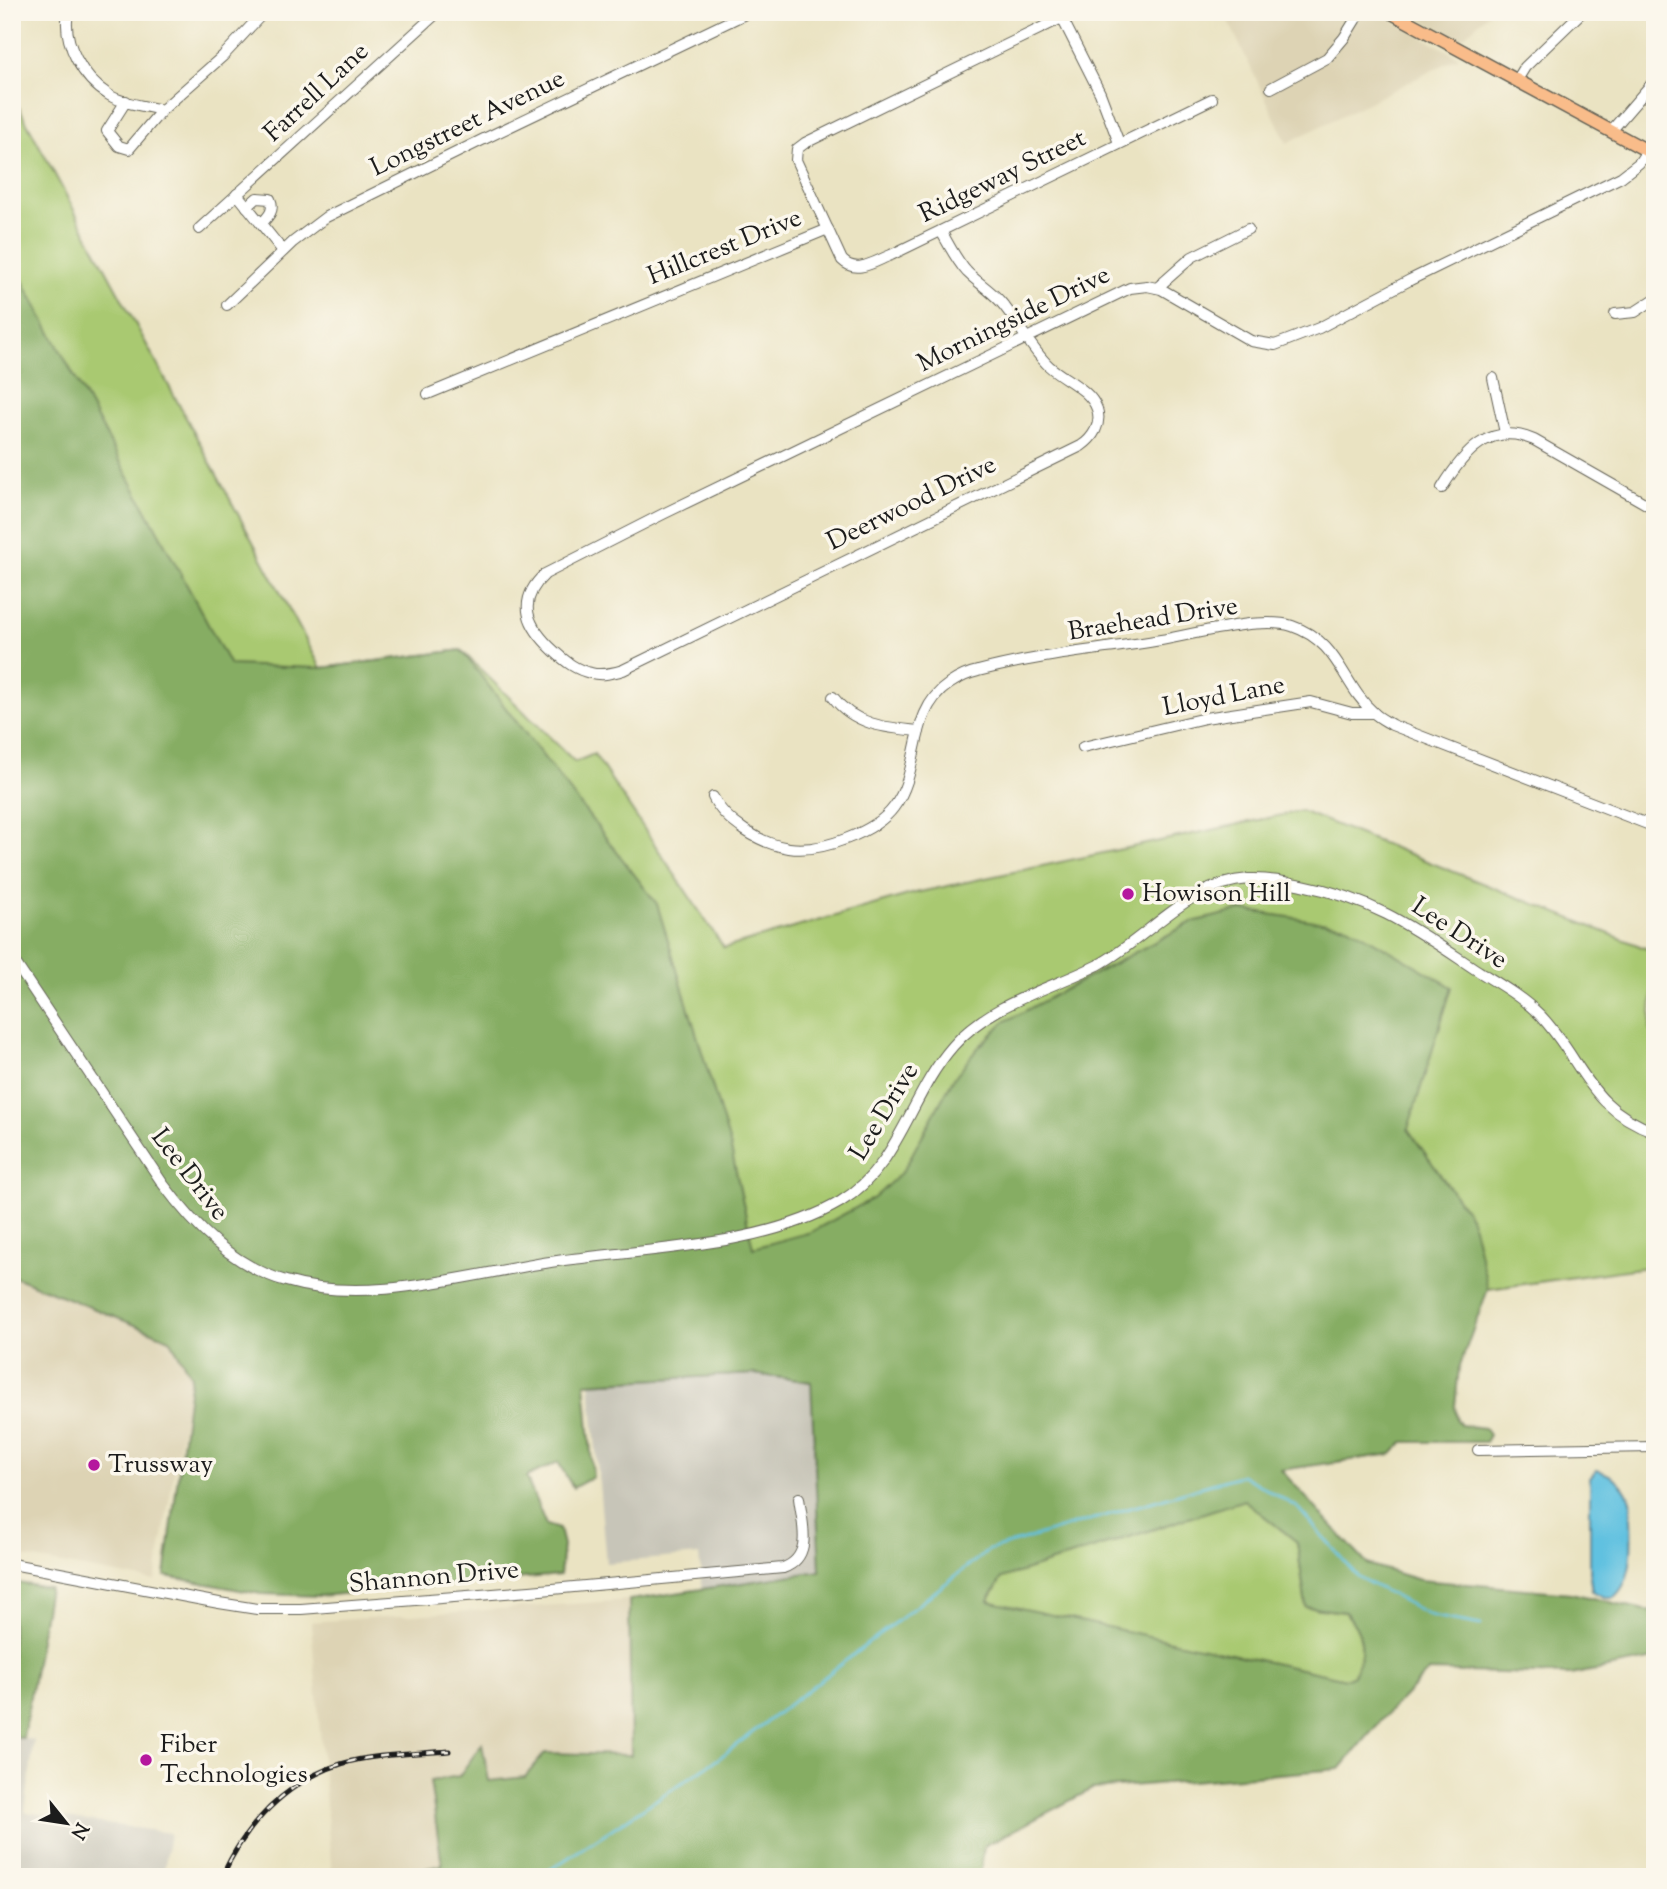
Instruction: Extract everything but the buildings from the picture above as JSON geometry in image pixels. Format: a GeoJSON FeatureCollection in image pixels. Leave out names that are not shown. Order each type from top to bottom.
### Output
{"type":"FeatureCollection","features":[{"type":"Feature","properties":{"kind":"main road"},"geometry":{"type":"LineString","coordinates":[[1390,12],[1651,153]]}},
{"type":"Feature","properties":{"kind":"street"},"geometry":{"type":"LineString","coordinates":[[68,12],[67,41],[93,81],[111,96],[162,110]]}},
{"type":"Feature","properties":{"kind":"street"},"geometry":{"type":"LineString","coordinates":[[126,101],[107,131],[119,146],[129,149],[162,110],[223,56],[264,12]]}},
{"type":"Feature","properties":{"kind":"street","name":"Farrell Lane"},"geometry":{"type":"LineString","coordinates":[[199,229],[438,12]]}},
{"type":"Feature","properties":{"kind":"street","name":"Longstreet Avenue"},"geometry":{"type":"LineString","coordinates":[[227,305],[284,251],[327,217],[749,12]]}},
{"type":"Feature","properties":{"kind":"street","name":"Hillcrest Drive"},"geometry":{"type":"LineString","coordinates":[[428,394],[828,229],[796,160],[797,149],[1074,12]]}},
{"type":"Feature","properties":{"kind":"street"},"geometry":{"type":"LineString","coordinates":[[1271,88],[1327,58],[1344,38],[1360,12]]}},
{"type":"Feature","properties":{"kind":"street"},"geometry":{"type":"LineString","coordinates":[[1517,80],[1525,67],[1582,12]]}},
{"type":"Feature","properties":{"kind":"street"},"geometry":{"type":"LineString","coordinates":[[1062,18],[1100,93],[1119,143]]}},
{"type":"Feature","properties":{"kind":"street"},"geometry":{"type":"LineString","coordinates":[[1611,131],[1655,80]]}},
{"type":"Feature","properties":{"kind":"street","name":"Ridgeway Street"},"geometry":{"type":"LineString","coordinates":[[828,229],[842,260],[858,268],[941,231],[1212,99]]}},
{"type":"Feature","properties":{"kind":"street"},"geometry":{"type":"LineString","coordinates":[[1248,229],[1192,257],[1157,288],[1251,341],[1267,345],[1284,343],[1320,328],[1421,274],[1621,177],[1651,153]]}},
{"type":"Feature","properties":{"kind":"street"},"geometry":{"type":"LineString","coordinates":[[237,194],[284,251]]}},
{"type":"Feature","properties":{"kind":"street"},"geometry":{"type":"LineString","coordinates":[[247,207],[257,198],[271,199],[271,213],[261,224]]}},
{"type":"Feature","properties":{"kind":"street","name":"Deerwood Drive"},"geometry":{"type":"LineString","coordinates":[[527,610],[540,638],[572,666],[593,674],[624,670],[1084,444],[1095,432],[1097,425],[1097,408],[1093,401],[1049,366],[1034,350],[999,301],[966,270],[941,231]]}},
{"type":"Feature","properties":{"kind":"street","name":"Morningside Drive"},"geometry":{"type":"LineString","coordinates":[[527,610],[530,595],[538,580],[562,564],[1130,288],[1157,288]]}},
{"type":"Feature","properties":{"kind":"street"},"geometry":{"type":"LineString","coordinates":[[1615,314],[1635,312],[1655,299]]}},
{"type":"Feature","properties":{"kind":"street"},"geometry":{"type":"LineString","coordinates":[[1493,378],[1505,433]]}},
{"type":"Feature","properties":{"kind":"street"},"geometry":{"type":"LineString","coordinates":[[1442,488],[1451,473],[1474,448],[1488,438],[1505,433],[1524,435],[1534,440],[1655,509]]}},
{"type":"Feature","properties":{"kind":"street","name":"Braehead Drive"},"geometry":{"type":"LineString","coordinates":[[713,797],[722,812],[732,820],[778,846],[805,849],[848,838],[877,823],[895,806],[908,775],[924,713],[943,688],[977,671],[1036,659],[1261,625],[1289,625],[1321,642],[1374,713],[1392,725],[1655,827]]}},
{"type":"Feature","properties":{"kind":"street"},"geometry":{"type":"LineString","coordinates":[[833,697],[848,714],[862,721],[919,731]]}},
{"type":"Feature","properties":{"kind":"street","name":"Lloyd Lane"},"geometry":{"type":"LineString","coordinates":[[1083,747],[1205,718],[1311,702],[1352,713],[1374,713]]}},
{"type":"Feature","properties":{"kind":"street","name":"Lee Drive"},"geometry":{"type":"LineString","coordinates":[[12,958],[163,1184],[191,1219],[246,1264],[281,1280],[316,1287],[374,1290],[403,1287],[541,1263],[727,1240],[758,1233],[819,1212],[858,1190],[877,1172],[893,1149],[940,1063],[953,1046],[982,1020],[1020,999],[1100,964],[1203,892],[1221,884],[1254,878],[1330,891],[1399,919],[1524,1001],[1552,1029],[1586,1081],[1609,1106],[1629,1121],[1655,1132]]}},
{"type":"Feature","properties":{"kind":"street"},"geometry":{"type":"LineString","coordinates":[[1478,1450],[1655,1447]]}},
{"type":"Feature","properties":{"kind":"street","name":"Shannon Drive"},"geometry":{"type":"LineString","coordinates":[[12,1564],[257,1609],[336,1607],[530,1591],[787,1566],[799,1557],[804,1543],[799,1498]]}},
{"type":"Feature","properties":{"kind":"shaded area"},"geometry":{"type":"Polygon","coordinates":[[[1224,12],[1377,12],[1459,57],[1287,143],[1224,12]]]}},
{"type":"Feature","properties":{"kind":"shaded area"},"geometry":{"type":"Polygon","coordinates":[[[1408,12],[1490,12],[1460,40],[1408,12]]]}},
{"type":"Feature","properties":{"kind":"shaded area","name":"Trussway"},"geometry":{"type":"Polygon","coordinates":[[[12,1276],[170,1339],[191,1376],[155,1581],[12,1555],[12,1276]]]}},
{"type":"Feature","properties":{"kind":"shaded area"},"geometry":{"type":"Polygon","coordinates":[[[754,1374],[811,1382],[820,1571],[702,1588],[699,1555],[606,1563],[590,1382],[754,1374]]]}},
{"type":"Feature","properties":{"kind":"shaded area"},"geometry":{"type":"Polygon","coordinates":[[[629,1600],[631,1755],[545,1753],[525,1777],[489,1781],[481,1745],[459,1776],[430,1782],[442,1865],[387,1877],[332,1877],[311,1622],[629,1600]]]}},
{"type":"Feature","properties":{"kind":"shaded area"},"geometry":{"type":"Polygon","coordinates":[[[12,1737],[34,1740],[25,1812],[170,1833],[163,1877],[12,1877],[12,1737]]]}},
{"type":"Feature","properties":{"kind":"green space"},"geometry":{"type":"Polygon","coordinates":[[[12,95],[321,668],[461,650],[575,762],[594,754],[724,948],[915,893],[1301,811],[1655,952],[1650,1030],[1655,1032],[1655,1266],[811,1382],[754,1374],[585,1383],[12,1209],[12,95]]]}},
{"type":"Feature","properties":{"kind":"green space"},"geometry":{"type":"Polygon","coordinates":[[[12,261],[230,665],[321,668],[461,650],[657,904],[730,1144],[753,1248],[811,1232],[874,1198],[903,1171],[953,1079],[977,1049],[1004,1022],[1192,922],[1242,910],[1348,926],[1452,987],[1408,1129],[1471,1218],[1488,1289],[1459,1368],[1455,1406],[1457,1420],[1461,1425],[1484,1428],[1489,1435],[1485,1442],[1403,1442],[1392,1454],[1281,1470],[1367,1564],[1420,1580],[1571,1593],[1655,1611],[1655,1659],[1570,1675],[1429,1671],[1384,1717],[1340,1769],[1092,1789],[984,1846],[980,1877],[387,1877],[442,1865],[430,1781],[459,1776],[482,1744],[489,1781],[525,1777],[545,1753],[631,1755],[629,1600],[820,1571],[811,1382],[754,1374],[585,1383],[593,1477],[573,1488],[558,1462],[526,1477],[546,1525],[559,1529],[563,1545],[560,1575],[319,1596],[261,1594],[165,1576],[191,1376],[170,1339],[12,1276],[12,261]],[[1244,1500],[1002,1578],[988,1601],[1346,1679],[1353,1675],[1360,1658],[1359,1634],[1345,1612],[1306,1607],[1297,1542],[1244,1500]]]}},
{"type":"Feature","properties":{"kind":"green space"},"geometry":{"type":"Polygon","coordinates":[[[1244,1500],[1297,1542],[1306,1607],[1345,1612],[1356,1627],[1362,1649],[1354,1675],[1346,1679],[988,1602],[1002,1578],[1244,1500]]]}},
{"type":"Feature","properties":{"kind":"green space"},"geometry":{"type":"Polygon","coordinates":[[[12,1582],[49,1588],[23,1738],[12,1737],[12,1582]]]}},
{"type":"Feature","properties":{"kind":"water"},"geometry":{"type":"Polygon","coordinates":[[[1597,1470],[1619,1482],[1631,1504],[1630,1566],[1622,1588],[1614,1597],[1604,1597],[1592,1591],[1590,1578],[1590,1478],[1597,1470]]]}},
{"type":"Feature","properties":{"kind":"waterway"},"geometry":{"type":"LineString","coordinates":[[539,1877],[718,1759],[989,1550],[1242,1475],[1297,1507],[1358,1577],[1432,1616],[1481,1625]]}},
{"type":"Feature","properties":{"kind":"railway"},"geometry":{"type":"LineString","coordinates":[[222,1877],[231,1858],[255,1823],[285,1794],[321,1772],[341,1764],[380,1756],[449,1751]]}},
{"type":"Feature","properties":{"kind":"place","name":"Howison Hill"},"geometry":{"type":"Point","coordinates":[1128,894]}},
{"type":"Feature","properties":{"kind":"place","name":"Trussway"},"geometry":{"type":"Point","coordinates":[94,1465]}},
{"type":"Feature","properties":{"kind":"place","name":"Fiber Technologies"},"geometry":{"type":"Point","coordinates":[146,1760]}}]}
